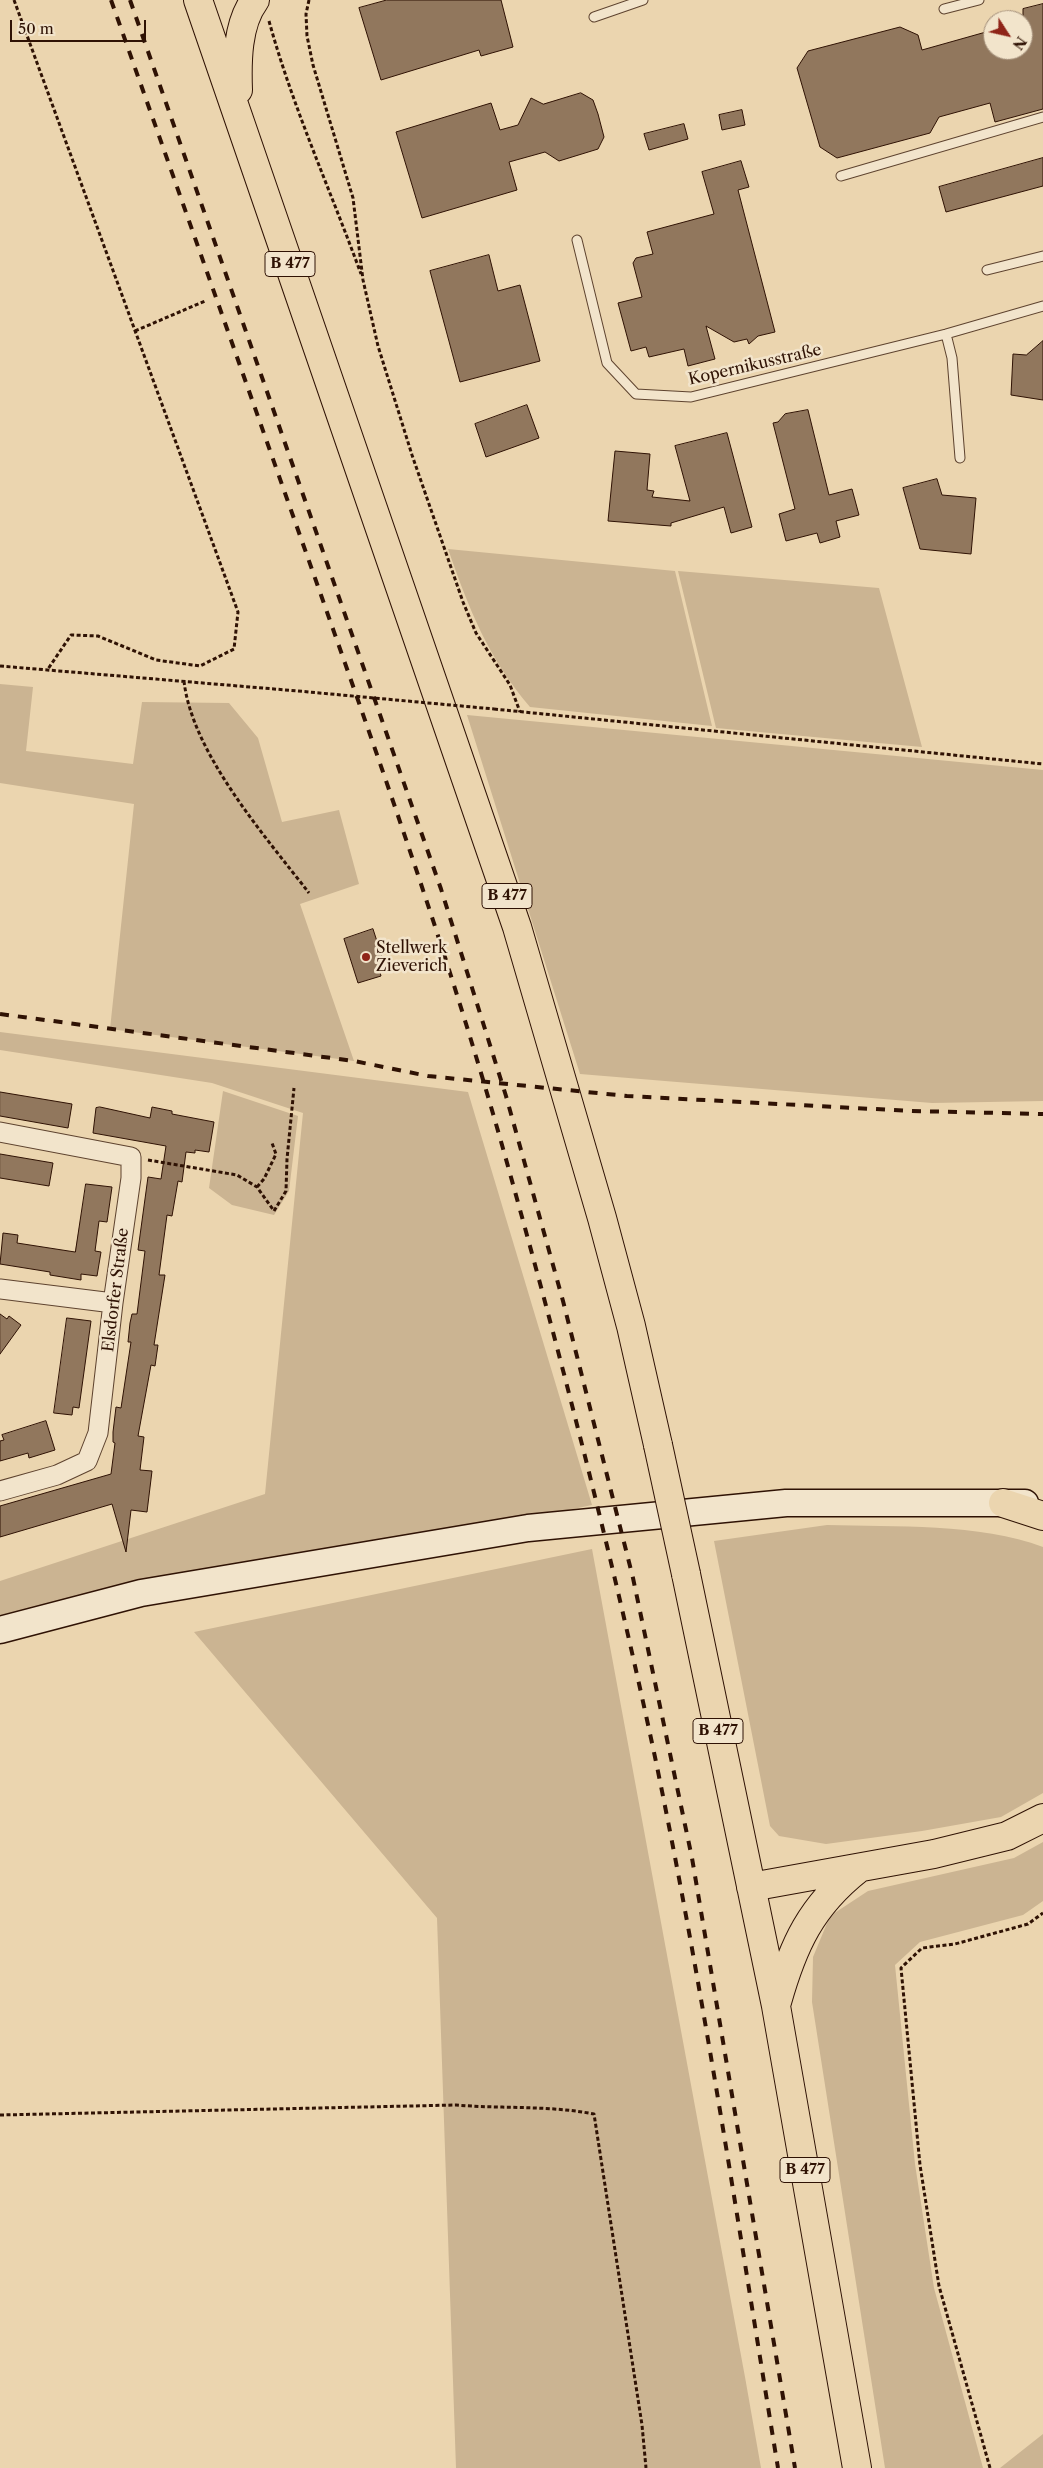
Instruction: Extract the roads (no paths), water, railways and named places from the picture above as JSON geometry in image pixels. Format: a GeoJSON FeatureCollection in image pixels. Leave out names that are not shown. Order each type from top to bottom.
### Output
{"type":"FeatureCollection","features":[{"type":"Feature","properties":{"kind":"main road","name":"B 477"},"geometry":{"type":"LineString","coordinates":[[198,0],[239,112],[341,417],[517,927],[602,1218],[631,1326],[686,1574],[776,2006],[857,2468]]}},
{"type":"Feature","properties":{"kind":"main road"},"geometry":{"type":"LineString","coordinates":[[239,112],[237,65],[243,28],[260,7]]}},
{"type":"Feature","properties":{"kind":"main road"},"geometry":{"type":"LineString","coordinates":[[1003,1503],[1043,1516]]}},
{"type":"Feature","properties":{"kind":"main road"},"geometry":{"type":"LineString","coordinates":[[751,1887],[934,1854],[1007,1836],[1043,1818]]}},
{"type":"Feature","properties":{"kind":"main road"},"geometry":{"type":"LineString","coordinates":[[776,2006],[786,1968],[818,1907],[838,1885],[859,1868]]}},
{"type":"Feature","properties":{"kind":"street","name":"Elsdorfer Straße"},"geometry":{"type":"LineString","coordinates":[[0,1132],[130,1157],[131,1178],[113,1303],[98,1433],[87,1461],[57,1475],[0,1491]]}},
{"type":"Feature","properties":{"kind":"street"},"geometry":{"type":"LineString","coordinates":[[0,1289],[113,1303]]}},
{"type":"Feature","properties":{"kind":"street"},"geometry":{"type":"LineString","coordinates":[[0,1630],[141,1593],[528,1528],[786,1503],[1043,1503]]}},
{"type":"Feature","properties":{"kind":"lane"},"geometry":{"type":"LineString","coordinates":[[594,17],[643,0]]}},
{"type":"Feature","properties":{"kind":"lane"},"geometry":{"type":"LineString","coordinates":[[944,9],[979,0]]}},
{"type":"Feature","properties":{"kind":"lane"},"geometry":{"type":"LineString","coordinates":[[841,176],[1043,117]]}},
{"type":"Feature","properties":{"kind":"lane","name":"Kopernikusstraße"},"geometry":{"type":"LineString","coordinates":[[577,240],[607,363],[636,394],[690,397],[946,334],[1043,306]]}},
{"type":"Feature","properties":{"kind":"lane"},"geometry":{"type":"LineString","coordinates":[[987,270],[1043,256]]}},
{"type":"Feature","properties":{"kind":"lane"},"geometry":{"type":"LineString","coordinates":[[946,334],[952,358],[960,458]]}},
{"type":"Feature","properties":{"kind":"railway"},"geometry":{"type":"LineString","coordinates":[[111,0],[396,809],[466,1025],[529,1243],[605,1536],[655,1757],[705,2023],[778,2468]]}},
{"type":"Feature","properties":{"kind":"railway"},"geometry":{"type":"LineString","coordinates":[[130,0],[441,889],[506,1096],[563,1301],[633,1578],[692,1858],[795,2468]]}},
{"type":"Feature","properties":{"kind":"railway"},"geometry":{"type":"LineString","coordinates":[[0,1014],[354,1061],[428,1076],[627,1096],[912,1111],[1043,1114]]}},
{"type":"Feature","properties":{"kind":"place","name":"Stellwerk Zieverich"},"geometry":{"type":"Point","coordinates":[366,957]}}]}
